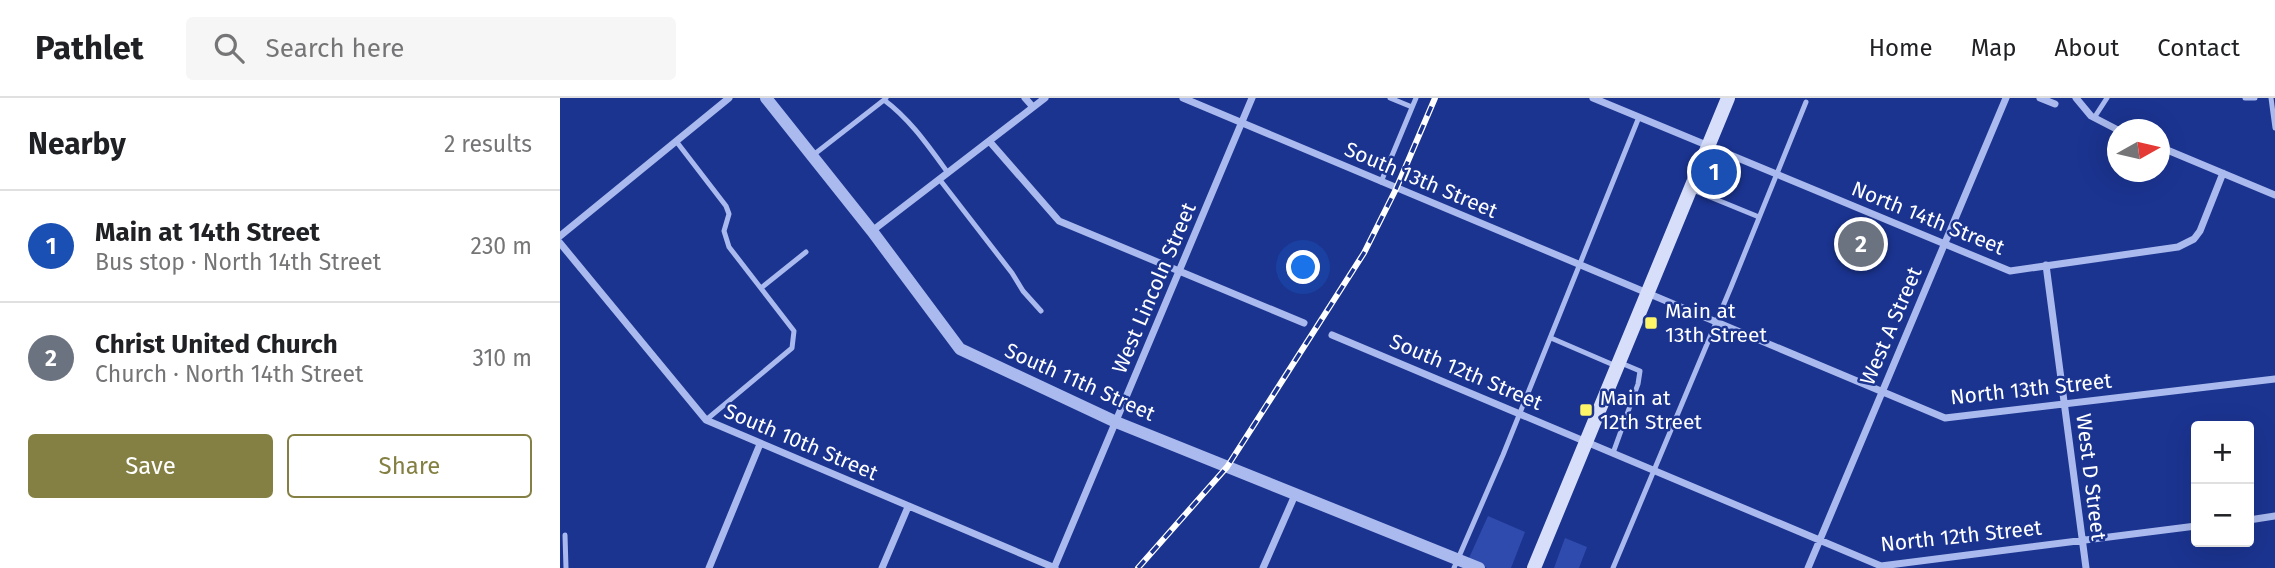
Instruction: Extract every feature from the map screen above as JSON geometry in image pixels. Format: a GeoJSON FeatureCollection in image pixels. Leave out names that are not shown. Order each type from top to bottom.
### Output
{"type":"FeatureCollection","features":[{"type":"Feature","properties":{"kind":"main road"},"geometry":{"type":"LineString","coordinates":[[1534,568],[1728,98]]}},
{"type":"Feature","properties":{"kind":"street"},"geometry":{"type":"LineString","coordinates":[[560,236],[729,98]]}},
{"type":"Feature","properties":{"kind":"street","name":"South 11th Street"},"geometry":{"type":"LineString","coordinates":[[766,98],[872,231],[960,349],[1116,422],[1456,564],[1479,568]]}},
{"type":"Feature","properties":{"kind":"street"},"geometry":{"type":"LineString","coordinates":[[1025,98],[1032,107]]}},
{"type":"Feature","properties":{"kind":"street"},"geometry":{"type":"LineString","coordinates":[[872,231],[1045,98]]}},
{"type":"Feature","properties":{"kind":"street","name":"South 13th Street"},"geometry":{"type":"LineString","coordinates":[[1183,98],[1646,294]]}},
{"type":"Feature","properties":{"kind":"street","name":"West Lincoln Street"},"geometry":{"type":"LineString","coordinates":[[1055,568],[1252,98]]}},
{"type":"Feature","properties":{"kind":"street","name":"North 14th Street"},"geometry":{"type":"LineString","coordinates":[[1592,98],[2010,271],[2187,244],[2200,231],[2223,173]]}},
{"type":"Feature","properties":{"kind":"street","name":"West A Street"},"geometry":{"type":"LineString","coordinates":[[1808,568],[2006,98]]}},
{"type":"Feature","properties":{"kind":"street"},"geometry":{"type":"LineString","coordinates":[[2040,98],[2055,104]]}},
{"type":"Feature","properties":{"kind":"street"},"geometry":{"type":"LineString","coordinates":[[2076,98],[2082,108],[2107,124]]}},
{"type":"Feature","properties":{"kind":"street"},"geometry":{"type":"LineString","coordinates":[[990,142],[1059,221],[1304,323]]}},
{"type":"Feature","properties":{"kind":"street"},"geometry":{"type":"LineString","coordinates":[[2170,151],[2275,195]]}},
{"type":"Feature","properties":{"kind":"street","name":"South 10th Street"},"geometry":{"type":"LineString","coordinates":[[560,243],[706,420],[1055,568]]}},
{"type":"Feature","properties":{"kind":"street","name":"West D Street"},"geometry":{"type":"LineString","coordinates":[[2046,265],[2085,568]]}},
{"type":"Feature","properties":{"kind":"street","name":"North 13th Street"},"geometry":{"type":"LineString","coordinates":[[1646,294],[1945,418],[2275,379]]}},
{"type":"Feature","properties":{"kind":"street","name":"South 12th Street"},"geometry":{"type":"LineString","coordinates":[[1332,335],[1585,442]]}},
{"type":"Feature","properties":{"kind":"street","name":"North 12th Street"},"geometry":{"type":"LineString","coordinates":[[1585,442],[1881,566],[2191,527]]}},
{"type":"Feature","properties":{"kind":"street"},"geometry":{"type":"LineString","coordinates":[[709,568],[760,443]]}},
{"type":"Feature","properties":{"kind":"street"},"geometry":{"type":"LineString","coordinates":[[1263,568],[1295,495]]}},
{"type":"Feature","properties":{"kind":"street"},"geometry":{"type":"LineString","coordinates":[[882,568],[908,507]]}},
{"type":"Feature","properties":{"kind":"street"},"geometry":{"type":"LineString","coordinates":[[2254,519],[2275,516]]}},
{"type":"Feature","properties":{"kind":"lane"},"geometry":{"type":"LineString","coordinates":[[1391,98],[1412,107]]}},
{"type":"Feature","properties":{"kind":"lane"},"geometry":{"type":"LineString","coordinates":[[1381,182],[1416,98]]}},
{"type":"Feature","properties":{"kind":"lane"},"geometry":{"type":"LineString","coordinates":[[2094,118],[2107,98]]}},
{"type":"Feature","properties":{"kind":"lane"},"geometry":{"type":"LineString","coordinates":[[2245,98],[2255,98]]}},
{"type":"Feature","properties":{"kind":"lane"},"geometry":{"type":"LineString","coordinates":[[2271,98],[2275,128]]}},
{"type":"Feature","properties":{"kind":"lane"},"geometry":{"type":"LineString","coordinates":[[812,156],[885,99],[926,143],[948,173]]}},
{"type":"Feature","properties":{"kind":"lane"},"geometry":{"type":"LineString","coordinates":[[1613,568],[1806,102]]}},
{"type":"Feature","properties":{"kind":"lane"},"geometry":{"type":"LineString","coordinates":[[1456,564],[1551,338],[1639,117]]}},
{"type":"Feature","properties":{"kind":"lane"},"geometry":{"type":"LineString","coordinates":[[676,142],[726,205],[729,214],[724,231],[729,247],[794,331],[792,348],[706,420]]}},
{"type":"Feature","properties":{"kind":"lane"},"geometry":{"type":"LineString","coordinates":[[940,180],[1041,311]]}},
{"type":"Feature","properties":{"kind":"lane"},"geometry":{"type":"LineString","coordinates":[[1690,189],[1759,217]]}},
{"type":"Feature","properties":{"kind":"lane"},"geometry":{"type":"LineString","coordinates":[[761,288],[806,252]]}},
{"type":"Feature","properties":{"kind":"lane"},"geometry":{"type":"LineString","coordinates":[[1551,338],[1640,371],[1638,384],[1613,453]]}},
{"type":"Feature","properties":{"kind":"lane"},"geometry":{"type":"LineString","coordinates":[[565,534],[565,568]]}},
{"type":"Feature","properties":{"kind":"shaded area"},"geometry":{"type":"Polygon","coordinates":[[[1488,516],[1525,532],[1511,568],[1487,568],[1469,558],[1488,516]]]}},
{"type":"Feature","properties":{"kind":"shaded area"},"geometry":{"type":"Polygon","coordinates":[[[1565,538],[1587,547],[1579,568],[1554,568],[1565,538]]]}},
{"type":"Feature","properties":{"kind":"railway"},"geometry":{"type":"LineString","coordinates":[[1138,568],[1227,467],[1364,253],[1396,189],[1435,98]]}},
{"type":"Feature","properties":{"kind":"place","name":"Main at 14th Street"},"geometry":{"type":"Point","coordinates":[1714,172]}},
{"type":"Feature","properties":{"kind":"place","name":"Christ United Church"},"geometry":{"type":"Point","coordinates":[1861,244]}},
{"type":"Feature","properties":{"kind":"place","name":"Main at 13th Street"},"geometry":{"type":"Point","coordinates":[1651,323]}},
{"type":"Feature","properties":{"kind":"place","name":"Main at 12th Street"},"geometry":{"type":"Point","coordinates":[1586,410]}}]}
